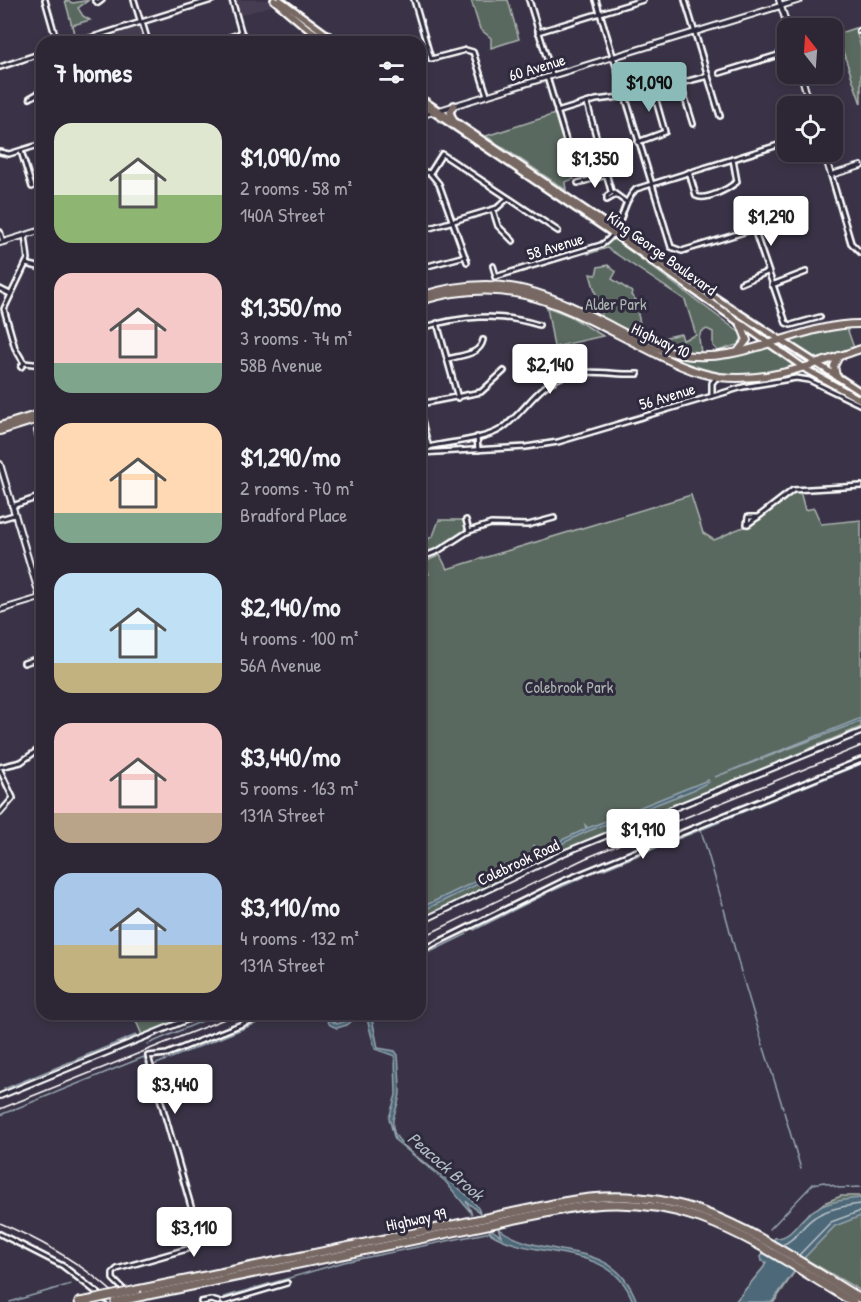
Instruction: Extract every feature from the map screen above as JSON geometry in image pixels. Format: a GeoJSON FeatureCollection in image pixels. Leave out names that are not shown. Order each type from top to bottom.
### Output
{"type":"FeatureCollection","features":[{"type":"Feature","properties":{"kind":"highway","name":"Highway 10"},"geometry":{"type":"LineString","coordinates":[[426,295],[474,285],[532,290],[554,298],[665,351],[703,356],[736,352],[832,326],[861,324]]}},
{"type":"Feature","properties":{"kind":"highway","name":"Highway 10"},"geometry":{"type":"LineString","coordinates":[[426,300],[475,290],[526,294],[564,307],[675,363],[715,379],[764,377],[861,349]]}},
{"type":"Feature","properties":{"kind":"highway"},"geometry":{"type":"LineString","coordinates":[[736,352],[747,340],[741,325]]}},
{"type":"Feature","properties":{"kind":"highway"},"geometry":{"type":"LineString","coordinates":[[836,376],[834,366],[839,356]]}},
{"type":"Feature","properties":{"kind":"highway"},"geometry":{"type":"LineString","coordinates":[[0,428],[36,415]]}},
{"type":"Feature","properties":{"kind":"highway"},"geometry":{"type":"LineString","coordinates":[[0,428],[36,419]]}},
{"type":"Feature","properties":{"kind":"highway","name":"Highway 99"},"geometry":{"type":"LineString","coordinates":[[80,1302],[594,1197],[640,1197],[685,1205],[724,1219],[763,1244]]}},
{"type":"Feature","properties":{"kind":"highway","name":"Highway 99"},"geometry":{"type":"LineString","coordinates":[[115,1302],[595,1204],[639,1204],[683,1212],[722,1225],[763,1244]]}},
{"type":"Feature","properties":{"kind":"highway"},"geometry":{"type":"LineString","coordinates":[[763,1244],[853,1302]]}},
{"type":"Feature","properties":{"kind":"highway"},"geometry":{"type":"LineString","coordinates":[[804,1269],[861,1299]]}},
{"type":"Feature","properties":{"kind":"main road"},"geometry":{"type":"LineString","coordinates":[[274,0],[320,36]]}},
{"type":"Feature","properties":{"kind":"main road"},"geometry":{"type":"LineString","coordinates":[[280,0],[329,36]]}},
{"type":"Feature","properties":{"kind":"main road","name":"King George Boulevard"},"geometry":{"type":"LineString","coordinates":[[426,103],[614,232],[861,392]]}},
{"type":"Feature","properties":{"kind":"main road"},"geometry":{"type":"LineString","coordinates":[[453,120],[450,112],[454,105]]}},
{"type":"Feature","properties":{"kind":"main road","name":"King George Boulevard"},"geometry":{"type":"LineString","coordinates":[[426,107],[453,120],[614,232],[767,343],[803,367],[861,400]]}},
{"type":"Feature","properties":{"kind":"street"},"geometry":{"type":"LineString","coordinates":[[45,0],[55,36]]}},
{"type":"Feature","properties":{"kind":"street"},"geometry":{"type":"LineString","coordinates":[[95,0],[98,3],[102,0]]}},
{"type":"Feature","properties":{"kind":"street"},"geometry":{"type":"LineString","coordinates":[[134,0],[146,36]]}},
{"type":"Feature","properties":{"kind":"street"},"geometry":{"type":"LineString","coordinates":[[97,36],[212,0]]}},
{"type":"Feature","properties":{"kind":"street"},"geometry":{"type":"LineString","coordinates":[[232,0],[243,36]]}},
{"type":"Feature","properties":{"kind":"street"},"geometry":{"type":"LineString","coordinates":[[414,0],[425,36]]}},
{"type":"Feature","properties":{"kind":"street"},"geometry":{"type":"LineString","coordinates":[[529,0],[570,154]]}},
{"type":"Feature","properties":{"kind":"street"},"geometry":{"type":"LineString","coordinates":[[596,0],[669,244],[677,251],[754,229],[789,214]]}},
{"type":"Feature","properties":{"kind":"street"},"geometry":{"type":"LineString","coordinates":[[538,32],[643,0]]}},
{"type":"Feature","properties":{"kind":"street"},"geometry":{"type":"LineString","coordinates":[[685,0],[720,116]]}},
{"type":"Feature","properties":{"kind":"street"},"geometry":{"type":"LineString","coordinates":[[780,0],[785,18]]}},
{"type":"Feature","properties":{"kind":"street","name":"60 Avenue"},"geometry":{"type":"LineString","coordinates":[[426,114],[800,0]]}},
{"type":"Feature","properties":{"kind":"street"},"geometry":{"type":"LineString","coordinates":[[233,36],[242,33]]}},
{"type":"Feature","properties":{"kind":"street"},"geometry":{"type":"LineString","coordinates":[[426,38],[433,60],[471,50],[487,95]]}},
{"type":"Feature","properties":{"kind":"street"},"geometry":{"type":"LineString","coordinates":[[0,67],[36,55]]}},
{"type":"Feature","properties":{"kind":"street"},"geometry":{"type":"LineString","coordinates":[[720,73],[777,55]]}},
{"type":"Feature","properties":{"kind":"street"},"geometry":{"type":"LineString","coordinates":[[557,112],[587,102],[625,97],[708,76]]}},
{"type":"Feature","properties":{"kind":"street"},"geometry":{"type":"LineString","coordinates":[[680,82],[693,124]]}},
{"type":"Feature","properties":{"kind":"street"},"geometry":{"type":"LineString","coordinates":[[638,142],[665,133],[653,90]]}},
{"type":"Feature","properties":{"kind":"street"},"geometry":{"type":"LineString","coordinates":[[30,98],[36,94]]}},
{"type":"Feature","properties":{"kind":"street"},"geometry":{"type":"LineString","coordinates":[[587,102],[613,195],[626,202]]}},
{"type":"Feature","properties":{"kind":"street"},"geometry":{"type":"LineString","coordinates":[[614,232],[624,217],[626,202],[636,189],[777,145]]}},
{"type":"Feature","properties":{"kind":"street"},"geometry":{"type":"LineString","coordinates":[[0,152],[5,155],[36,146]]}},
{"type":"Feature","properties":{"kind":"street"},"geometry":{"type":"LineString","coordinates":[[21,151],[32,187]]}},
{"type":"Feature","properties":{"kind":"street"},"geometry":{"type":"LineString","coordinates":[[430,173],[442,154],[558,231]]}},
{"type":"Feature","properties":{"kind":"street"},"geometry":{"type":"LineString","coordinates":[[689,172],[696,196],[699,198],[723,191],[737,182],[733,159]]}},
{"type":"Feature","properties":{"kind":"street"},"geometry":{"type":"LineString","coordinates":[[827,162],[851,243],[861,253]]}},
{"type":"Feature","properties":{"kind":"street"},"geometry":{"type":"LineString","coordinates":[[831,175],[861,166]]}},
{"type":"Feature","properties":{"kind":"street"},"geometry":{"type":"LineString","coordinates":[[426,172],[430,173],[439,184],[467,262]]}},
{"type":"Feature","properties":{"kind":"street"},"geometry":{"type":"LineString","coordinates":[[578,183],[607,175]]}},
{"type":"Feature","properties":{"kind":"street"},"geometry":{"type":"LineString","coordinates":[[426,229],[493,210],[508,198]]}},
{"type":"Feature","properties":{"kind":"street"},"geometry":{"type":"LineString","coordinates":[[493,210],[498,226],[513,242]]}},
{"type":"Feature","properties":{"kind":"street"},"geometry":{"type":"LineString","coordinates":[[754,229],[767,272],[787,324],[820,317]]}},
{"type":"Feature","properties":{"kind":"street"},"geometry":{"type":"LineString","coordinates":[[0,232],[2,242],[36,232]]}},
{"type":"Feature","properties":{"kind":"street","name":"58 Avenue"},"geometry":{"type":"LineString","coordinates":[[493,266],[495,276],[602,245],[614,232]]}},
{"type":"Feature","properties":{"kind":"street"},"geometry":{"type":"LineString","coordinates":[[25,235],[29,253],[26,264],[10,294],[5,313],[15,348],[23,365],[36,365]]}},
{"type":"Feature","properties":{"kind":"street"},"geometry":{"type":"LineString","coordinates":[[426,266],[465,256]]}},
{"type":"Feature","properties":{"kind":"street"},"geometry":{"type":"LineString","coordinates":[[26,264],[36,266]]}},
{"type":"Feature","properties":{"kind":"street"},"geometry":{"type":"LineString","coordinates":[[741,283],[767,272]]}},
{"type":"Feature","properties":{"kind":"street"},"geometry":{"type":"LineString","coordinates":[[772,285],[806,272]]}},
{"type":"Feature","properties":{"kind":"street"},"geometry":{"type":"LineString","coordinates":[[0,289],[10,294]]}},
{"type":"Feature","properties":{"kind":"street"},"geometry":{"type":"LineString","coordinates":[[426,326],[491,316],[539,325]]}},
{"type":"Feature","properties":{"kind":"street"},"geometry":{"type":"LineString","coordinates":[[437,323],[458,398]]}},
{"type":"Feature","properties":{"kind":"street"},"geometry":{"type":"LineString","coordinates":[[448,359],[477,351],[482,347],[483,340]]}},
{"type":"Feature","properties":{"kind":"street"},"geometry":{"type":"LineString","coordinates":[[426,403],[481,392],[504,371]]}},
{"type":"Feature","properties":{"kind":"street"},"geometry":{"type":"LineString","coordinates":[[429,447],[498,431],[510,422],[539,390],[558,378],[581,373],[638,374]]}},
{"type":"Feature","properties":{"kind":"street","name":"56 Avenue"},"geometry":{"type":"LineString","coordinates":[[426,452],[558,442],[712,395],[796,378],[815,383],[861,405]]}},
{"type":"Feature","properties":{"kind":"street"},"geometry":{"type":"LineString","coordinates":[[712,395],[715,379]]}},
{"type":"Feature","properties":{"kind":"street"},"geometry":{"type":"LineString","coordinates":[[426,436],[430,452]]}},
{"type":"Feature","properties":{"kind":"street"},"geometry":{"type":"LineString","coordinates":[[477,437],[478,450]]}},
{"type":"Feature","properties":{"kind":"street"},"geometry":{"type":"LineString","coordinates":[[0,464],[36,582]]}},
{"type":"Feature","properties":{"kind":"street"},"geometry":{"type":"LineString","coordinates":[[758,517],[792,490],[861,486]]}},
{"type":"Feature","properties":{"kind":"street"},"geometry":{"type":"LineString","coordinates":[[12,506],[36,498]]}},
{"type":"Feature","properties":{"kind":"street"},"geometry":{"type":"LineString","coordinates":[[0,519],[14,514]]}},
{"type":"Feature","properties":{"kind":"street"},"geometry":{"type":"LineString","coordinates":[[426,557],[470,531],[491,524],[528,525],[554,518]]}},
{"type":"Feature","properties":{"kind":"street"},"geometry":{"type":"LineString","coordinates":[[466,520],[470,531]]}},
{"type":"Feature","properties":{"kind":"street"},"geometry":{"type":"LineString","coordinates":[[0,610],[36,599]]}},
{"type":"Feature","properties":{"kind":"street"},"geometry":{"type":"LineString","coordinates":[[24,663],[36,659]]}},
{"type":"Feature","properties":{"kind":"street","name":"Colebrook Road"},"geometry":{"type":"LineString","coordinates":[[426,919],[566,852],[861,732]]}},
{"type":"Feature","properties":{"kind":"street"},"geometry":{"type":"LineString","coordinates":[[0,813],[13,798],[0,768],[21,762],[36,751]]}},
{"type":"Feature","properties":{"kind":"street"},"geometry":{"type":"LineString","coordinates":[[426,948],[563,881],[861,760]]}},
{"type":"Feature","properties":{"kind":"street"},"geometry":{"type":"LineString","coordinates":[[0,1096],[186,1020]]}},
{"type":"Feature","properties":{"kind":"street"},"geometry":{"type":"LineString","coordinates":[[135,1302],[113,1279],[113,1273],[117,1269],[195,1247],[200,1238],[148,1058],[151,1054],[172,1052],[252,1020]]}},
{"type":"Feature","properties":{"kind":"street"},"geometry":{"type":"LineString","coordinates":[[0,1233],[63,1266],[109,1302]]}},
{"type":"Feature","properties":{"kind":"street"},"geometry":{"type":"LineString","coordinates":[[224,1302],[286,1282]]}},
{"type":"Feature","properties":{"kind":"street"},"geometry":{"type":"LineString","coordinates":[[201,1302],[211,1300],[218,1302]]}},
{"type":"Feature","properties":{"kind":"shaded area"},"geometry":{"type":"Polygon","coordinates":[[[233,0],[270,0],[274,5],[238,16],[233,0]]]}},
{"type":"Feature","properties":{"kind":"shaded area"},"geometry":{"type":"Polygon","coordinates":[[[140,27],[143,36],[112,36],[140,27]]]}},
{"type":"Feature","properties":{"kind":"green space"},"geometry":{"type":"Polygon","coordinates":[[[65,0],[73,3],[89,0],[78,8],[83,16],[90,20],[73,25],[75,36],[65,0]]]}},
{"type":"Feature","properties":{"kind":"green space"},"geometry":{"type":"Polygon","coordinates":[[[471,0],[508,0],[519,39],[491,48],[491,38],[480,29],[471,0]]]}},
{"type":"Feature","properties":{"kind":"green space"},"geometry":{"type":"Polygon","coordinates":[[[855,28],[861,47],[861,104],[843,52],[843,32],[855,28]]]}},
{"type":"Feature","properties":{"kind":"green space"},"geometry":{"type":"Polygon","coordinates":[[[555,114],[574,179],[565,182],[566,190],[486,136],[555,114]]]}},
{"type":"Feature","properties":{"kind":"green space","name":"Alder Park"},"geometry":{"type":"Polygon","coordinates":[[[613,238],[739,332],[742,335],[740,344],[718,351],[713,346],[713,332],[707,329],[701,332],[699,338],[701,353],[675,350],[650,342],[603,319],[590,274],[596,275],[598,267],[608,265],[616,272],[612,279],[632,292],[631,295],[642,306],[637,310],[642,332],[650,331],[658,339],[681,334],[683,340],[696,335],[685,300],[607,248],[588,254],[588,252],[603,247],[613,238]]]}},
{"type":"Feature","properties":{"kind":"green space"},"geometry":{"type":"Polygon","coordinates":[[[547,307],[570,316],[603,336],[554,347],[547,307]]]}},
{"type":"Feature","properties":{"kind":"green space"},"geometry":{"type":"Polygon","coordinates":[[[847,328],[854,348],[818,360],[788,342],[820,332],[847,328]]]}},
{"type":"Feature","properties":{"kind":"green space"},"geometry":{"type":"Polygon","coordinates":[[[766,346],[794,365],[757,374],[721,373],[685,363],[650,348],[696,358],[766,346]]]}},
{"type":"Feature","properties":{"kind":"green space","name":"Colebrook Park"},"geometry":{"type":"Polygon","coordinates":[[[800,491],[805,510],[814,508],[821,524],[861,520],[861,727],[532,865],[426,916],[426,575],[429,574],[426,562],[440,555],[447,569],[691,495],[703,533],[714,540],[737,529],[751,526],[779,499],[800,491]]]}},
{"type":"Feature","properties":{"kind":"green space"},"geometry":{"type":"Polygon","coordinates":[[[439,520],[464,520],[469,530],[426,555],[428,539],[433,536],[439,520]]]}},
{"type":"Feature","properties":{"kind":"green space"},"geometry":{"type":"Polygon","coordinates":[[[136,1020],[178,1020],[142,1035],[136,1020]]]}},
{"type":"Feature","properties":{"kind":"green space"},"geometry":{"type":"Polygon","coordinates":[[[841,1196],[861,1196],[861,1291],[804,1258],[774,1302],[735,1302],[764,1267],[766,1262],[762,1261],[761,1256],[775,1238],[782,1239],[789,1236],[800,1222],[824,1203],[841,1196]]]}},
{"type":"Feature","properties":{"kind":"water"},"geometry":{"type":"Polygon","coordinates":[[[861,718],[861,721],[715,777],[861,718]]]}},
{"type":"Feature","properties":{"kind":"water"},"geometry":{"type":"Polygon","coordinates":[[[708,780],[709,782],[586,832],[426,909],[426,905],[535,853],[534,845],[538,851],[586,829],[585,825],[588,828],[708,780]]]}},
{"type":"Feature","properties":{"kind":"water"},"geometry":{"type":"Polygon","coordinates":[[[327,1020],[337,1024],[353,1020],[337,1028],[330,1025],[327,1020]]]}},
{"type":"Feature","properties":{"kind":"water"},"geometry":{"type":"Polygon","coordinates":[[[367,1020],[373,1023],[378,1048],[395,1051],[398,1055],[400,1092],[393,1121],[394,1132],[411,1152],[466,1194],[476,1204],[480,1213],[466,1201],[472,1214],[445,1181],[395,1140],[389,1118],[396,1095],[395,1056],[375,1049],[367,1020]]]}},
{"type":"Feature","properties":{"kind":"water"},"geometry":{"type":"Polygon","coordinates":[[[861,1198],[861,1216],[835,1226],[804,1258],[772,1302],[735,1302],[764,1267],[766,1262],[762,1261],[761,1256],[775,1238],[786,1235],[806,1215],[822,1206],[842,1200],[861,1198]]]}},
{"type":"Feature","properties":{"kind":"water"},"geometry":{"type":"Polygon","coordinates":[[[489,1228],[501,1236],[498,1228],[536,1245],[595,1258],[612,1267],[626,1281],[637,1302],[633,1302],[623,1282],[608,1269],[570,1255],[508,1242],[490,1233],[489,1228]]]}},
{"type":"Feature","properties":{"kind":"waterway"},"geometry":{"type":"LineString","coordinates":[[728,818],[861,764]]}},
{"type":"Feature","properties":{"kind":"waterway"},"geometry":{"type":"LineString","coordinates":[[670,842],[720,822]]}},
{"type":"Feature","properties":{"kind":"waterway"},"geometry":{"type":"LineString","coordinates":[[701,830],[723,905]]}},
{"type":"Feature","properties":{"kind":"waterway"},"geometry":{"type":"LineString","coordinates":[[602,870],[663,845]]}},
{"type":"Feature","properties":{"kind":"waterway"},"geometry":{"type":"LineString","coordinates":[[552,891],[584,877]]}},
{"type":"Feature","properties":{"kind":"waterway"},"geometry":{"type":"LineString","coordinates":[[474,930],[546,894]]}},
{"type":"Feature","properties":{"kind":"waterway"},"geometry":{"type":"LineString","coordinates":[[724,909],[741,972]]}},
{"type":"Feature","properties":{"kind":"waterway"},"geometry":{"type":"LineString","coordinates":[[430,952],[467,934]]}},
{"type":"Feature","properties":{"kind":"waterway"},"geometry":{"type":"LineString","coordinates":[[742,975],[763,1045]]}},
{"type":"Feature","properties":{"kind":"waterway"},"geometry":{"type":"LineString","coordinates":[[148,1044],[205,1020]]}},
{"type":"Feature","properties":{"kind":"waterway"},"geometry":{"type":"LineString","coordinates":[[154,1065],[264,1020]]}},
{"type":"Feature","properties":{"kind":"waterway"},"geometry":{"type":"LineString","coordinates":[[4,1089],[136,1035]]}},
{"type":"Feature","properties":{"kind":"waterway"},"geometry":{"type":"LineString","coordinates":[[764,1048],[783,1108]]}},
{"type":"Feature","properties":{"kind":"waterway"},"geometry":{"type":"LineString","coordinates":[[0,1115],[144,1057],[147,1067]]}},
{"type":"Feature","properties":{"kind":"waterway"},"geometry":{"type":"LineString","coordinates":[[784,1112],[801,1169]]}},
{"type":"Feature","properties":{"kind":"waterway"},"geometry":{"type":"LineString","coordinates":[[770,1229],[813,1184],[824,1182],[839,1188],[861,1187]]}},
{"type":"Feature","properties":{"kind":"waterway"},"geometry":{"type":"LineString","coordinates":[[224,1297],[344,1262],[491,1232]]}},
{"type":"Feature","properties":{"kind":"waterway"},"geometry":{"type":"LineString","coordinates":[[10,1302],[71,1284]]}},
{"type":"Feature","properties":{"kind":"railway"},"geometry":{"type":"LineString","coordinates":[[426,935],[586,858],[861,746]]}},
{"type":"Feature","properties":{"kind":"railway"},"geometry":{"type":"LineString","coordinates":[[0,1109],[222,1020]]}},
{"type":"Feature","properties":{"kind":"railway"},"geometry":{"type":"LineString","coordinates":[[0,1223],[65,1256],[110,1289],[123,1302]]}},
{"type":"Feature","properties":{"kind":"water label","name":"Peacock Brook"},"geometry":{"type":"Point","coordinates":[446,1166]}}]}
